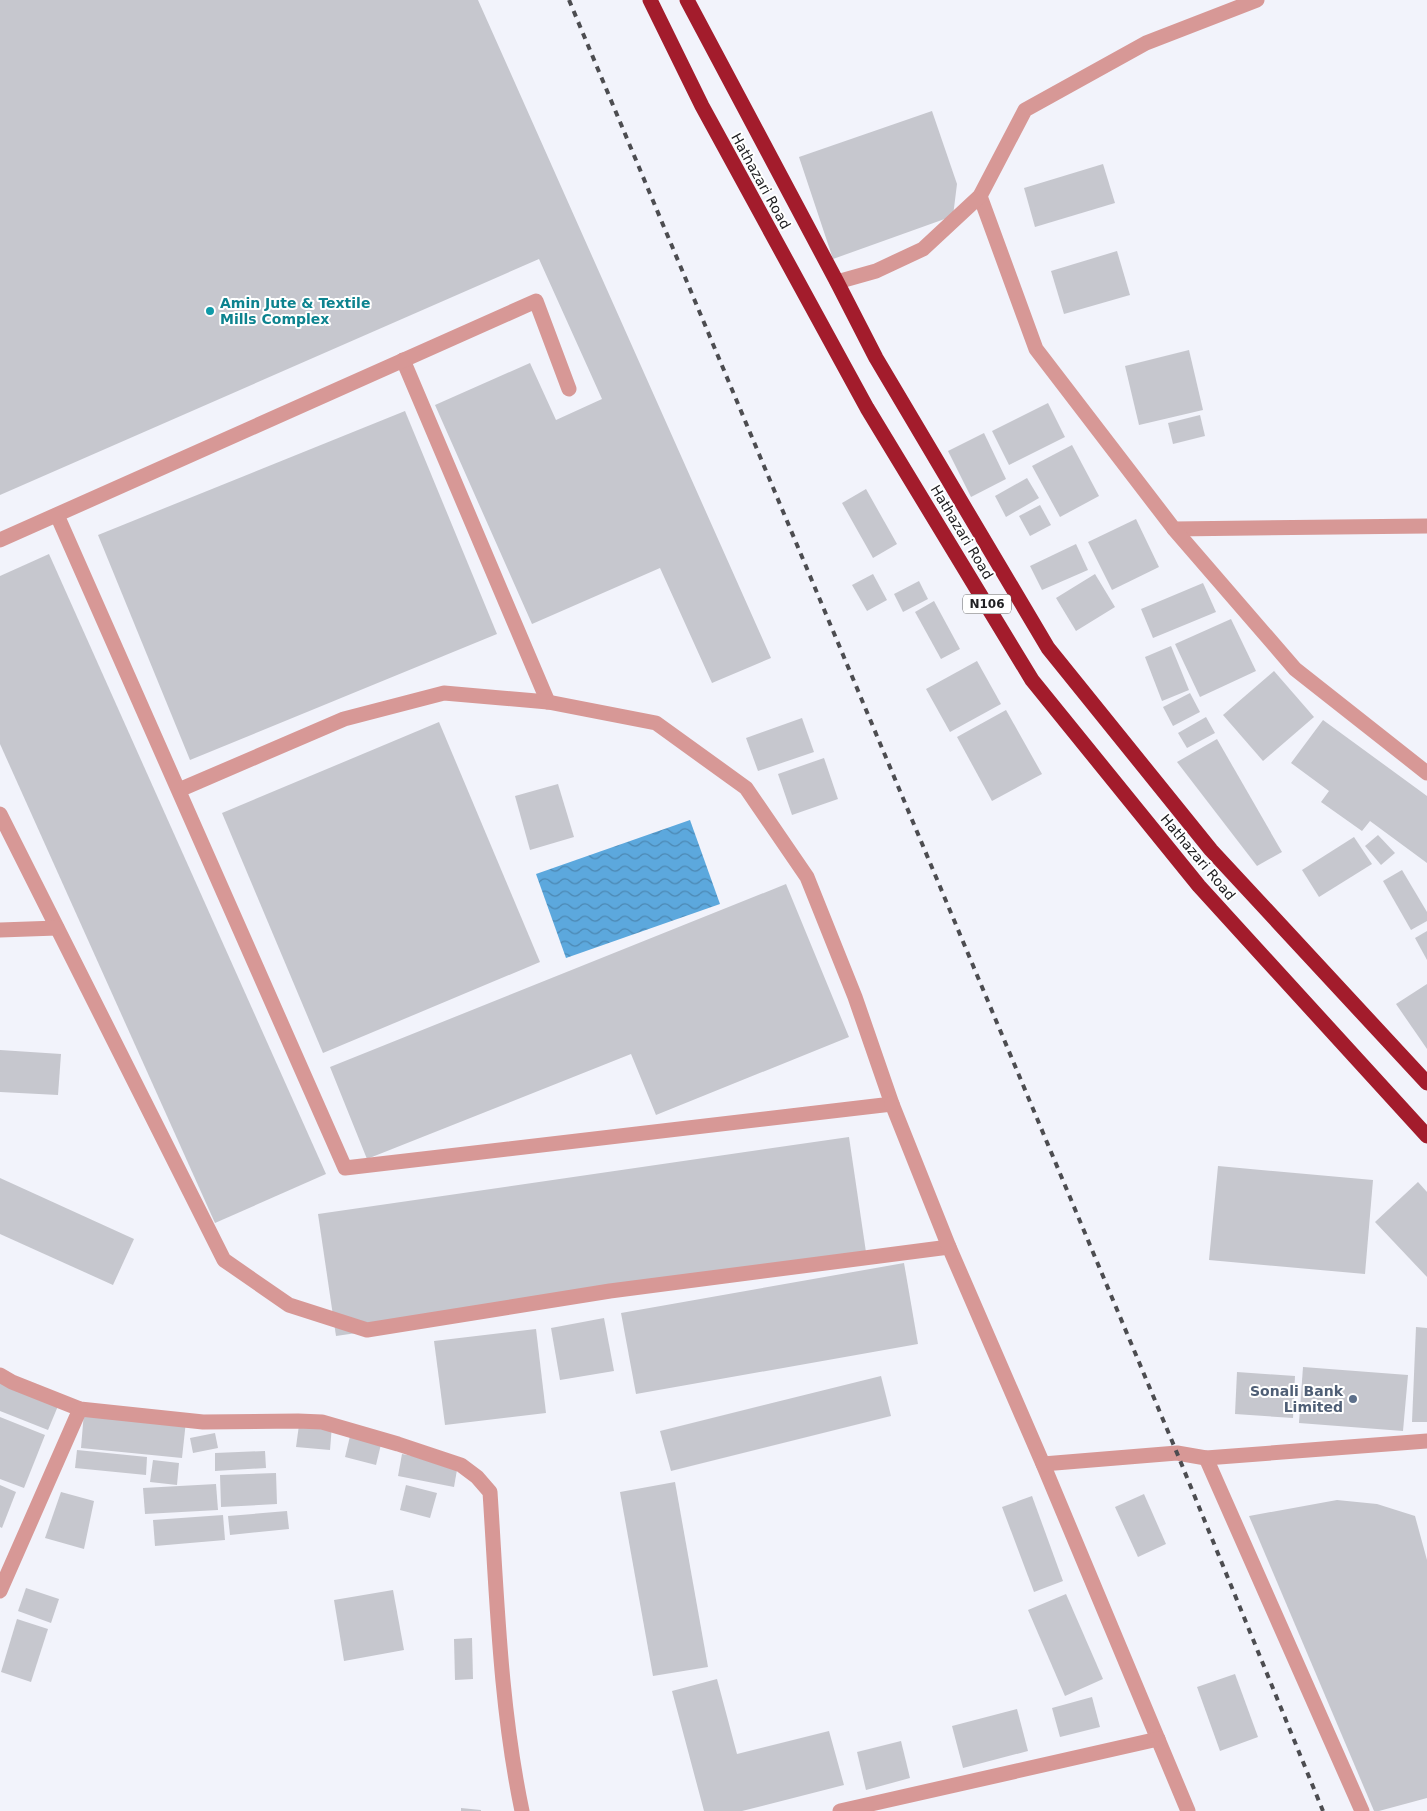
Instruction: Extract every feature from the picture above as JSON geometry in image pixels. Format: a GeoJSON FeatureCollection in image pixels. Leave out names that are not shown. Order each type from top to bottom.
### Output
{"type":"FeatureCollection","features":[{"type":"Feature","properties":{"kind":"highway","name":"Hathazari Road"},"geometry":{"type":"LineString","coordinates":[[650,0],[702,106],[867,408],[1032,680],[1199,886],[1427,1136]]}},
{"type":"Feature","properties":{"kind":"highway","name":"Hathazari Road"},"geometry":{"type":"LineString","coordinates":[[687,0],[876,358],[1048,648],[1211,850],[1427,1083]]}},
{"type":"Feature","properties":{"kind":"street"},"geometry":{"type":"LineString","coordinates":[[837,282],[876,271],[923,249],[980,196],[1025,110],[1146,43],[1257,0]]}},
{"type":"Feature","properties":{"kind":"street"},"geometry":{"type":"LineString","coordinates":[[980,196],[1036,348],[1174,529],[1295,670],[1427,772]]}},
{"type":"Feature","properties":{"kind":"street"},"geometry":{"type":"LineString","coordinates":[[0,540],[536,301],[569,389]]}},
{"type":"Feature","properties":{"kind":"street"},"geometry":{"type":"LineString","coordinates":[[403,360],[548,702]]}},
{"type":"Feature","properties":{"kind":"street"},"geometry":{"type":"LineString","coordinates":[[57,515],[345,1168],[892,1104]]}},
{"type":"Feature","properties":{"kind":"street"},"geometry":{"type":"LineString","coordinates":[[1174,529],[1427,526]]}},
{"type":"Feature","properties":{"kind":"street"},"geometry":{"type":"LineString","coordinates":[[179,790],[344,718],[444,692],[548,702],[656,723],[746,788],[808,877],[855,996],[892,1104],[949,1247],[1043,1464],[1188,1811]]}},
{"type":"Feature","properties":{"kind":"street"},"geometry":{"type":"LineString","coordinates":[[0,814],[224,1260],[289,1305],[367,1330],[610,1291],[949,1247]]}},
{"type":"Feature","properties":{"kind":"street"},"geometry":{"type":"LineString","coordinates":[[0,930],[57,928]]}},
{"type":"Feature","properties":{"kind":"street"},"geometry":{"type":"LineString","coordinates":[[0,1374],[12,1382],[80,1409],[203,1422],[322,1422],[380,1438],[461,1465],[477,1477],[490,1492],[503,1685],[522,1811]]}},
{"type":"Feature","properties":{"kind":"street"},"geometry":{"type":"LineString","coordinates":[[0,1591],[80,1409]]}},
{"type":"Feature","properties":{"kind":"street"},"geometry":{"type":"LineString","coordinates":[[1043,1464],[1178,1453],[1206,1458],[1427,1441]]}},
{"type":"Feature","properties":{"kind":"street"},"geometry":{"type":"LineString","coordinates":[[1206,1458],[1362,1811]]}},
{"type":"Feature","properties":{"kind":"street"},"geometry":{"type":"LineString","coordinates":[[840,1811],[1158,1739]]}},
{"type":"Feature","properties":{"kind":"water"},"geometry":{"type":"Polygon","coordinates":[[[690,820],[720,904],[566,958],[536,874],[690,820]]]}},
{"type":"Feature","properties":{"kind":"building","name":"Amin Jute & Textile Mills Complex"},"geometry":{"type":"Polygon","coordinates":[[[0,0],[478,0],[771,658],[712,683],[660,568],[532,624],[435,405],[530,363],[556,420],[602,399],[539,259],[0,495],[0,0]]]}},
{"type":"Feature","properties":{"kind":"building"},"geometry":{"type":"Polygon","coordinates":[[[932,111],[957,184],[953,216],[833,259],[799,157],[932,111]]]}},
{"type":"Feature","properties":{"kind":"building"},"geometry":{"type":"Polygon","coordinates":[[[1103,164],[1115,203],[1035,227],[1024,188],[1103,164]]]}},
{"type":"Feature","properties":{"kind":"building"},"geometry":{"type":"Polygon","coordinates":[[[1117,251],[1130,295],[1064,314],[1051,271],[1117,251]]]}},
{"type":"Feature","properties":{"kind":"building"},"geometry":{"type":"Polygon","coordinates":[[[1189,350],[1203,410],[1139,425],[1125,366],[1189,350]]]}},
{"type":"Feature","properties":{"kind":"building"},"geometry":{"type":"Polygon","coordinates":[[[1048,403],[1065,437],[1009,465],[992,431],[1048,403]]]}},
{"type":"Feature","properties":{"kind":"building"},"geometry":{"type":"Polygon","coordinates":[[[405,411],[497,634],[190,760],[98,535],[405,411]]]}},
{"type":"Feature","properties":{"kind":"building"},"geometry":{"type":"Polygon","coordinates":[[[1200,415],[1205,436],[1173,444],[1168,423],[1200,415]]]}},
{"type":"Feature","properties":{"kind":"building"},"geometry":{"type":"Polygon","coordinates":[[[984,433],[1006,479],[971,497],[948,451],[984,433]]]}},
{"type":"Feature","properties":{"kind":"building"},"geometry":{"type":"Polygon","coordinates":[[[1072,445],[1099,496],[1060,517],[1032,466],[1072,445]]]}},
{"type":"Feature","properties":{"kind":"building"},"geometry":{"type":"Polygon","coordinates":[[[1027,478],[1039,498],[1006,517],[995,496],[1027,478]]]}},
{"type":"Feature","properties":{"kind":"building"},"geometry":{"type":"Polygon","coordinates":[[[866,489],[897,544],[873,558],[842,503],[866,489]]]}},
{"type":"Feature","properties":{"kind":"building"},"geometry":{"type":"Polygon","coordinates":[[[1040,505],[1051,525],[1030,536],[1019,516],[1040,505]]]}},
{"type":"Feature","properties":{"kind":"building"},"geometry":{"type":"Polygon","coordinates":[[[1136,519],[1159,567],[1112,590],[1088,542],[1136,519]]]}},
{"type":"Feature","properties":{"kind":"building"},"geometry":{"type":"Polygon","coordinates":[[[1076,544],[1088,570],[1042,590],[1030,566],[1076,544]]]}},
{"type":"Feature","properties":{"kind":"building"},"geometry":{"type":"Polygon","coordinates":[[[49,554],[326,1174],[215,1223],[0,744],[0,576],[49,554]]]}},
{"type":"Feature","properties":{"kind":"building"},"geometry":{"type":"Polygon","coordinates":[[[873,574],[887,600],[867,611],[852,585],[873,574]]]}},
{"type":"Feature","properties":{"kind":"building"},"geometry":{"type":"Polygon","coordinates":[[[1095,574],[1115,607],[1076,631],[1056,598],[1095,574]]]}},
{"type":"Feature","properties":{"kind":"building"},"geometry":{"type":"Polygon","coordinates":[[[919,581],[928,599],[903,612],[894,594],[919,581]]]}},
{"type":"Feature","properties":{"kind":"building"},"geometry":{"type":"Polygon","coordinates":[[[1203,583],[1216,612],[1153,638],[1141,609],[1203,583]]]}},
{"type":"Feature","properties":{"kind":"building"},"geometry":{"type":"Polygon","coordinates":[[[934,601],[960,649],[941,659],[915,612],[934,601]]]}},
{"type":"Feature","properties":{"kind":"building"},"geometry":{"type":"Polygon","coordinates":[[[1231,619],[1256,671],[1200,697],[1175,644],[1231,619]]]}},
{"type":"Feature","properties":{"kind":"building"},"geometry":{"type":"Polygon","coordinates":[[[1171,646],[1189,690],[1162,701],[1145,657],[1171,646]]]}},
{"type":"Feature","properties":{"kind":"building"},"geometry":{"type":"Polygon","coordinates":[[[977,661],[1001,704],[950,732],[926,689],[977,661]]]}},
{"type":"Feature","properties":{"kind":"building"},"geometry":{"type":"Polygon","coordinates":[[[1274,671],[1314,717],[1263,761],[1223,715],[1274,671]]]}},
{"type":"Feature","properties":{"kind":"building"},"geometry":{"type":"Polygon","coordinates":[[[1190,693],[1200,712],[1173,726],[1163,707],[1190,693]]]}},
{"type":"Feature","properties":{"kind":"building"},"geometry":{"type":"Polygon","coordinates":[[[1006,710],[1042,774],[992,801],[957,737],[1006,710]]]}},
{"type":"Feature","properties":{"kind":"building"},"geometry":{"type":"Polygon","coordinates":[[[1206,717],[1215,733],[1187,748],[1178,733],[1206,717]]]}},
{"type":"Feature","properties":{"kind":"building"},"geometry":{"type":"Polygon","coordinates":[[[802,718],[814,752],[758,771],[746,738],[802,718]]]}},
{"type":"Feature","properties":{"kind":"building"},"geometry":{"type":"Polygon","coordinates":[[[1323,720],[1427,796],[1427,863],[1370,821],[1362,831],[1321,802],[1329,791],[1291,763],[1323,720]]]}},
{"type":"Feature","properties":{"kind":"building"},"geometry":{"type":"Polygon","coordinates":[[[439,722],[540,962],[323,1053],[222,813],[439,722]]]}},
{"type":"Feature","properties":{"kind":"building"},"geometry":{"type":"Polygon","coordinates":[[[1217,739],[1282,852],[1257,866],[1177,762],[1217,739]]]}},
{"type":"Feature","properties":{"kind":"building"},"geometry":{"type":"Polygon","coordinates":[[[824,758],[838,799],[792,815],[778,774],[824,758]]]}},
{"type":"Feature","properties":{"kind":"building"},"geometry":{"type":"Polygon","coordinates":[[[558,784],[574,837],[530,850],[515,796],[558,784]]]}},
{"type":"Feature","properties":{"kind":"building"},"geometry":{"type":"Polygon","coordinates":[[[1378,835],[1395,853],[1381,865],[1365,846],[1378,835]]]}},
{"type":"Feature","properties":{"kind":"building"},"geometry":{"type":"Polygon","coordinates":[[[1354,837],[1372,864],[1319,897],[1302,870],[1354,837]]]}},
{"type":"Feature","properties":{"kind":"building"},"geometry":{"type":"Polygon","coordinates":[[[1402,870],[1427,912],[1427,921],[1411,930],[1383,881],[1402,870]]]}},
{"type":"Feature","properties":{"kind":"building"},"geometry":{"type":"Polygon","coordinates":[[[786,884],[849,1037],[656,1115],[631,1054],[367,1159],[330,1067],[786,884]]]}},
{"type":"Feature","properties":{"kind":"building"},"geometry":{"type":"Polygon","coordinates":[[[1427,931],[1427,960],[1415,938],[1427,931]]]}},
{"type":"Feature","properties":{"kind":"building"},"geometry":{"type":"Polygon","coordinates":[[[1427,984],[1427,1049],[1396,1004],[1427,984]]]}},
{"type":"Feature","properties":{"kind":"building"},"geometry":{"type":"Polygon","coordinates":[[[0,1050],[61,1054],[58,1095],[0,1092],[0,1050]]]}},
{"type":"Feature","properties":{"kind":"building"},"geometry":{"type":"Polygon","coordinates":[[[849,1137],[867,1259],[336,1336],[318,1214],[849,1137]]]}},
{"type":"Feature","properties":{"kind":"building"},"geometry":{"type":"Polygon","coordinates":[[[1218,1166],[1373,1180],[1365,1274],[1209,1260],[1218,1166]]]}},
{"type":"Feature","properties":{"kind":"building"},"geometry":{"type":"Polygon","coordinates":[[[0,1178],[134,1239],[113,1285],[0,1234],[0,1178]]]}},
{"type":"Feature","properties":{"kind":"building"},"geometry":{"type":"Polygon","coordinates":[[[1418,1182],[1427,1192],[1427,1277],[1375,1222],[1418,1182]]]}},
{"type":"Feature","properties":{"kind":"building"},"geometry":{"type":"Polygon","coordinates":[[[904,1263],[918,1344],[636,1394],[621,1313],[904,1263]]]}},
{"type":"Feature","properties":{"kind":"building"},"geometry":{"type":"Polygon","coordinates":[[[604,1318],[614,1371],[560,1380],[551,1328],[604,1318]]]}},
{"type":"Feature","properties":{"kind":"building"},"geometry":{"type":"Polygon","coordinates":[[[1416,1327],[1427,1328],[1427,1422],[1412,1422],[1416,1327]]]}},
{"type":"Feature","properties":{"kind":"building"},"geometry":{"type":"Polygon","coordinates":[[[536,1329],[546,1413],[445,1425],[434,1341],[536,1329]]]}},
{"type":"Feature","properties":{"kind":"building","name":"Sonali Bank Limited"},"geometry":{"type":"Polygon","coordinates":[[[1303,1367],[1408,1375],[1403,1431],[1299,1423],[1303,1367]]]}},
{"type":"Feature","properties":{"kind":"building"},"geometry":{"type":"Polygon","coordinates":[[[1237,1372],[1295,1376],[1293,1418],[1235,1414],[1237,1372]]]}},
{"type":"Feature","properties":{"kind":"building"},"geometry":{"type":"Polygon","coordinates":[[[881,1376],[891,1416],[671,1471],[660,1431],[881,1376]]]}},
{"type":"Feature","properties":{"kind":"building"},"geometry":{"type":"Polygon","coordinates":[[[0,1383],[58,1406],[48,1430],[0,1411],[0,1383]]]}},
{"type":"Feature","properties":{"kind":"building"},"geometry":{"type":"Polygon","coordinates":[[[84,1412],[186,1421],[182,1458],[81,1448],[84,1412]]]}},
{"type":"Feature","properties":{"kind":"building"},"geometry":{"type":"Polygon","coordinates":[[[0,1417],[45,1435],[24,1488],[0,1479],[0,1417]]]}},
{"type":"Feature","properties":{"kind":"building"},"geometry":{"type":"Polygon","coordinates":[[[299,1425],[332,1425],[330,1450],[296,1447],[299,1425]]]}},
{"type":"Feature","properties":{"kind":"building"},"geometry":{"type":"Polygon","coordinates":[[[351,1432],[382,1440],[376,1465],[345,1457],[351,1432]]]}},
{"type":"Feature","properties":{"kind":"building"},"geometry":{"type":"Polygon","coordinates":[[[215,1433],[218,1448],[193,1453],[190,1438],[215,1433]]]}},
{"type":"Feature","properties":{"kind":"building"},"geometry":{"type":"Polygon","coordinates":[[[77,1450],[147,1457],[146,1475],[75,1468],[77,1450]]]}},
{"type":"Feature","properties":{"kind":"building"},"geometry":{"type":"Polygon","coordinates":[[[265,1451],[266,1468],[215,1471],[215,1453],[265,1451]]]}},
{"type":"Feature","properties":{"kind":"building"},"geometry":{"type":"Polygon","coordinates":[[[402,1454],[458,1464],[454,1487],[398,1476],[402,1454]]]}},
{"type":"Feature","properties":{"kind":"building"},"geometry":{"type":"Polygon","coordinates":[[[153,1460],[179,1463],[177,1485],[150,1482],[153,1460]]]}},
{"type":"Feature","properties":{"kind":"building"},"geometry":{"type":"Polygon","coordinates":[[[276,1473],[277,1504],[221,1507],[220,1475],[276,1473]]]}},
{"type":"Feature","properties":{"kind":"building"},"geometry":{"type":"Polygon","coordinates":[[[675,1482],[708,1667],[653,1676],[620,1492],[675,1482]]]}},
{"type":"Feature","properties":{"kind":"building"},"geometry":{"type":"Polygon","coordinates":[[[216,1484],[218,1510],[145,1514],[143,1488],[216,1484]]]}},
{"type":"Feature","properties":{"kind":"building"},"geometry":{"type":"Polygon","coordinates":[[[0,1485],[16,1492],[2,1528],[0,1527],[0,1485]]]}},
{"type":"Feature","properties":{"kind":"building"},"geometry":{"type":"Polygon","coordinates":[[[406,1485],[437,1493],[430,1518],[400,1510],[406,1485]]]}},
{"type":"Feature","properties":{"kind":"building"},"geometry":{"type":"Polygon","coordinates":[[[61,1492],[94,1501],[84,1549],[45,1538],[61,1492]]]}},
{"type":"Feature","properties":{"kind":"building"},"geometry":{"type":"Polygon","coordinates":[[[1144,1494],[1166,1544],[1138,1557],[1115,1507],[1144,1494]]]}},
{"type":"Feature","properties":{"kind":"building"},"geometry":{"type":"Polygon","coordinates":[[[1032,1496],[1063,1581],[1034,1592],[1002,1507],[1032,1496]]]}},
{"type":"Feature","properties":{"kind":"building"},"geometry":{"type":"Polygon","coordinates":[[[1337,1500],[1377,1504],[1415,1516],[1427,1560],[1427,1798],[1379,1811],[1374,1811],[1249,1516],[1337,1500]]]}},
{"type":"Feature","properties":{"kind":"building"},"geometry":{"type":"Polygon","coordinates":[[[287,1511],[289,1529],[230,1535],[228,1516],[287,1511]]]}},
{"type":"Feature","properties":{"kind":"building"},"geometry":{"type":"Polygon","coordinates":[[[223,1515],[225,1540],[155,1546],[153,1520],[223,1515]]]}},
{"type":"Feature","properties":{"kind":"building"},"geometry":{"type":"Polygon","coordinates":[[[26,1588],[59,1599],[51,1623],[18,1611],[26,1588]]]}},
{"type":"Feature","properties":{"kind":"building"},"geometry":{"type":"Polygon","coordinates":[[[393,1590],[404,1650],[344,1661],[334,1600],[393,1590]]]}},
{"type":"Feature","properties":{"kind":"building"},"geometry":{"type":"Polygon","coordinates":[[[1066,1594],[1103,1679],[1065,1696],[1028,1610],[1066,1594]]]}},
{"type":"Feature","properties":{"kind":"building"},"geometry":{"type":"Polygon","coordinates":[[[17,1619],[48,1629],[31,1682],[1,1672],[17,1619]]]}},
{"type":"Feature","properties":{"kind":"building"},"geometry":{"type":"Polygon","coordinates":[[[472,1638],[473,1679],[455,1680],[454,1639],[472,1638]]]}},
{"type":"Feature","properties":{"kind":"building"},"geometry":{"type":"Polygon","coordinates":[[[1235,1674],[1258,1737],[1220,1751],[1197,1687],[1235,1674]]]}},
{"type":"Feature","properties":{"kind":"building"},"geometry":{"type":"Polygon","coordinates":[[[717,1679],[737,1754],[829,1731],[844,1785],[742,1811],[704,1811],[672,1691],[717,1679]]]}},
{"type":"Feature","properties":{"kind":"building"},"geometry":{"type":"Polygon","coordinates":[[[1092,1697],[1100,1727],[1060,1737],[1052,1708],[1092,1697]]]}},
{"type":"Feature","properties":{"kind":"building"},"geometry":{"type":"Polygon","coordinates":[[[1017,1709],[1028,1751],[963,1768],[952,1726],[1017,1709]]]}},
{"type":"Feature","properties":{"kind":"building"},"geometry":{"type":"Polygon","coordinates":[[[901,1741],[910,1778],[866,1790],[857,1752],[901,1741]]]}},
{"type":"Feature","properties":{"kind":"building"},"geometry":{"type":"Polygon","coordinates":[[[461,1808],[481,1810],[481,1811],[461,1811],[461,1808]]]}},
{"type":"Feature","properties":{"kind":"railway"},"geometry":{"type":"LineString","coordinates":[[569,0],[1177,1453],[1323,1811]]}},
{"type":"Feature","properties":{"kind":"place","name":"Amin Jute & Textile Mills Complex"},"geometry":{"type":"Point","coordinates":[210,311]}},
{"type":"Feature","properties":{"kind":"place","name":"Sonali Bank Limited"},"geometry":{"type":"Point","coordinates":[1353,1399]}}]}
